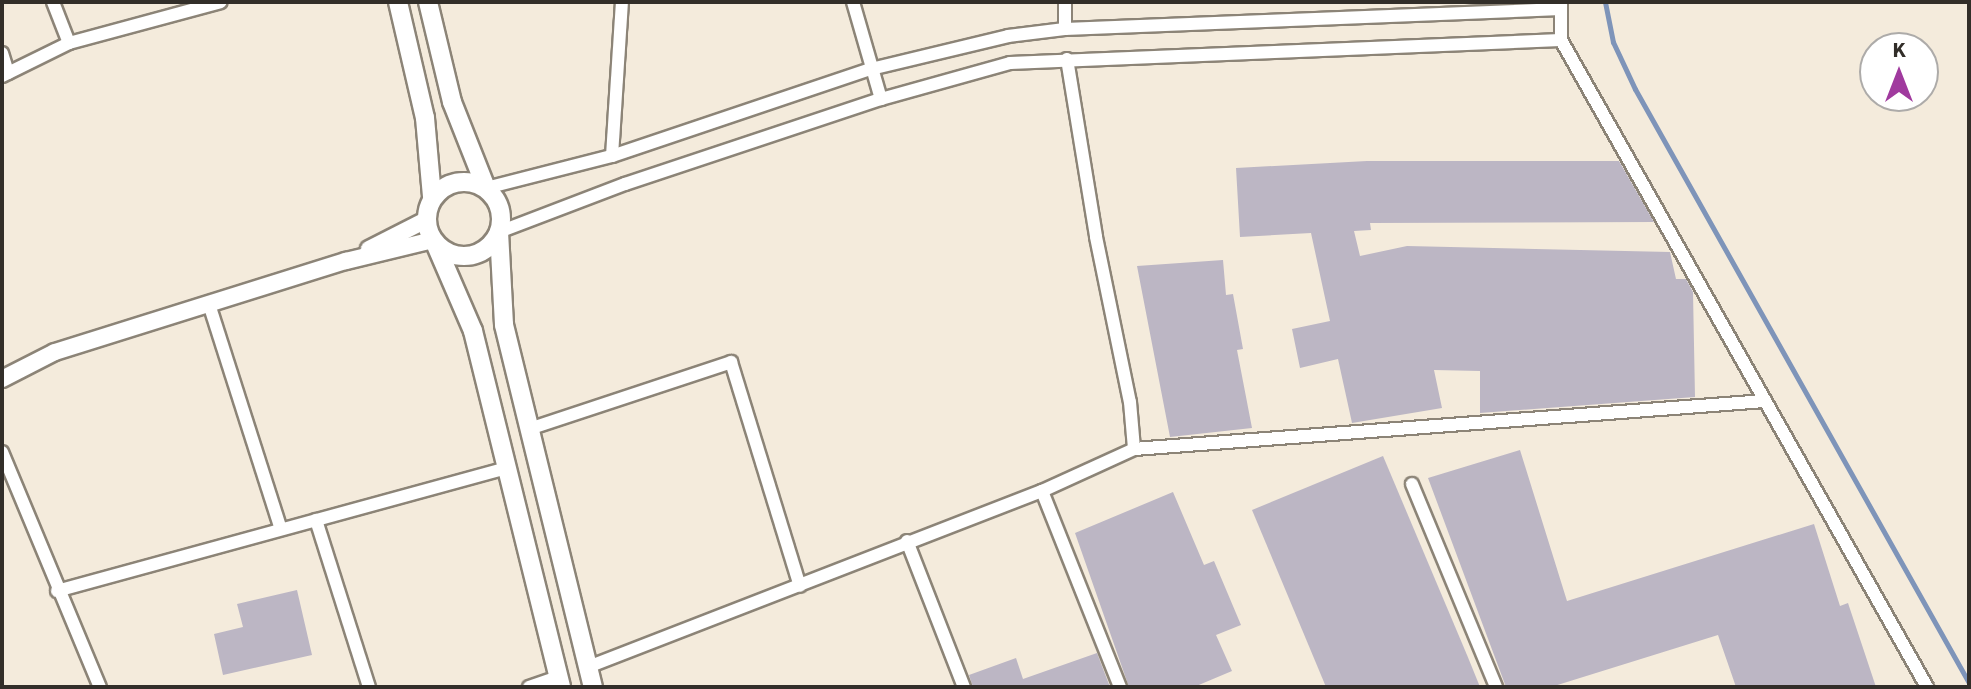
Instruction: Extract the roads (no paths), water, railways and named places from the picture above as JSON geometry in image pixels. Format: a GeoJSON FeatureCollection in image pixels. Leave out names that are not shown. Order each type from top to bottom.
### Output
{"type":"FeatureCollection","features":[{"type":"Feature","properties":{"kind":"main road"},"geometry":{"type":"LineString","coordinates":[[398,2],[425,118],[432,197],[426,220],[473,331],[560,682]]}},
{"type":"Feature","properties":{"kind":"main road"},"geometry":{"type":"LineString","coordinates":[[428,2],[452,102],[486,188],[500,208],[504,325],[593,687]]}},
{"type":"Feature","properties":{"kind":"main road"},"geometry":{"type":"LineString","coordinates":[[432,197],[451,183],[486,188]]}},
{"type":"Feature","properties":{"kind":"main road"},"geometry":{"type":"LineString","coordinates":[[434,242],[445,251],[470,256],[482,252],[499,232]]}},
{"type":"Feature","properties":{"kind":"street"},"geometry":{"type":"LineString","coordinates":[[53,2],[69,43]]}},
{"type":"Feature","properties":{"kind":"street"},"geometry":{"type":"LineString","coordinates":[[2,53],[5,75],[69,43],[177,7],[221,2]]}},
{"type":"Feature","properties":{"kind":"street"},"geometry":{"type":"LineString","coordinates":[[612,156],[622,2]]}},
{"type":"Feature","properties":{"kind":"street"},"geometry":{"type":"LineString","coordinates":[[853,2],[881,99]]}},
{"type":"Feature","properties":{"kind":"street"},"geometry":{"type":"LineString","coordinates":[[1065,2],[1065,29]]}},
{"type":"Feature","properties":{"kind":"street"},"geometry":{"type":"LineString","coordinates":[[486,188],[612,156],[871,69],[1008,36],[1065,29],[1561,6],[1561,40],[1927,687]]}},
{"type":"Feature","properties":{"kind":"street"},"geometry":{"type":"LineString","coordinates":[[499,232],[625,184],[881,99],[1010,63],[1561,40]]}},
{"type":"Feature","properties":{"kind":"street"},"geometry":{"type":"LineString","coordinates":[[1067,59],[1096,237],[1130,402],[1134,449]]}},
{"type":"Feature","properties":{"kind":"street"},"geometry":{"type":"LineString","coordinates":[[346,261],[426,220]]}},
{"type":"Feature","properties":{"kind":"street"},"geometry":{"type":"LineString","coordinates":[[2,379],[55,352],[346,261],[434,242]]}},
{"type":"Feature","properties":{"kind":"street"},"geometry":{"type":"LineString","coordinates":[[209,304],[281,529]]}},
{"type":"Feature","properties":{"kind":"street"},"geometry":{"type":"LineString","coordinates":[[529,429],[731,362],[800,586]]}},
{"type":"Feature","properties":{"kind":"street"},"geometry":{"type":"LineString","coordinates":[[588,667],[1042,491],[1134,449],[1765,401]]}},
{"type":"Feature","properties":{"kind":"street"},"geometry":{"type":"LineString","coordinates":[[2,452],[57,591],[100,687]]}},
{"type":"Feature","properties":{"kind":"street"},"geometry":{"type":"LineString","coordinates":[[57,591],[506,468]]}},
{"type":"Feature","properties":{"kind":"street"},"geometry":{"type":"LineString","coordinates":[[1412,484],[1496,687]]}},
{"type":"Feature","properties":{"kind":"street"},"geometry":{"type":"LineString","coordinates":[[1042,491],[1120,687]]}},
{"type":"Feature","properties":{"kind":"street"},"geometry":{"type":"LineString","coordinates":[[316,520],[369,687]]}},
{"type":"Feature","properties":{"kind":"street"},"geometry":{"type":"LineString","coordinates":[[907,541],[964,687]]}},
{"type":"Feature","properties":{"kind":"street"},"geometry":{"type":"LineString","coordinates":[[529,687],[560,682]]}},
{"type":"Feature","properties":{"kind":"waterway"},"geometry":{"type":"LineString","coordinates":[[1605,2],[1613,42],[1635,89],[1969,683]]}}]}
